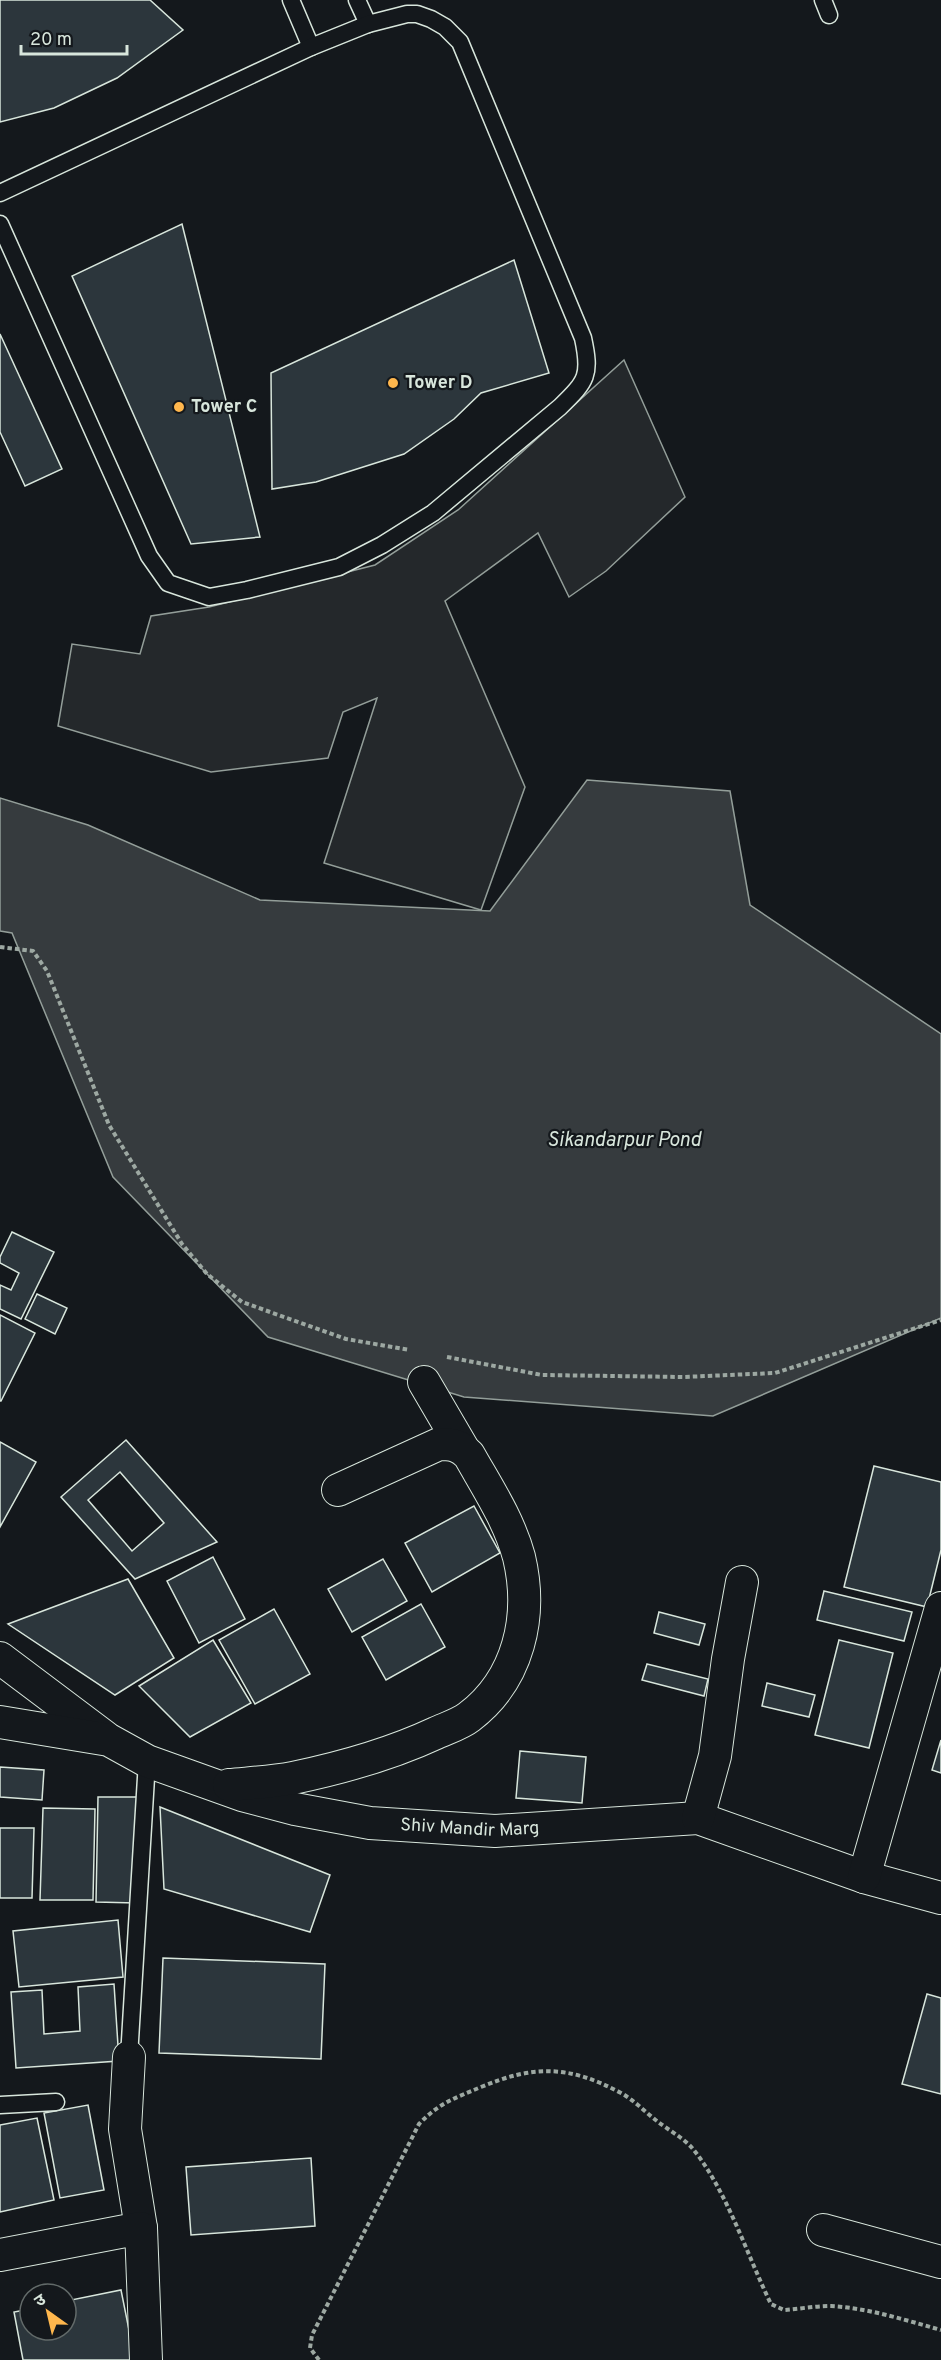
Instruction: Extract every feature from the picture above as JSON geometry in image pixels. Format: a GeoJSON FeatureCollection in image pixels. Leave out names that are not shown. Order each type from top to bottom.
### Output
{"type":"FeatureCollection","features":[{"type":"Feature","properties":{"kind":"street"},"geometry":{"type":"LineString","coordinates":[[220,1786],[292,1778],[370,1758],[423,1739],[468,1718],[491,1697],[506,1677],[518,1647],[525,1612],[519,1558],[506,1520],[424,1382]]}},
{"type":"Feature","properties":{"kind":"street"},"geometry":{"type":"LineString","coordinates":[[338,1490],[439,1444],[453,1444],[462,1447]]}},
{"type":"Feature","properties":{"kind":"street"},"geometry":{"type":"LineString","coordinates":[[698,1818],[715,1756],[728,1659],[742,1582]]}},
{"type":"Feature","properties":{"kind":"street"},"geometry":{"type":"LineString","coordinates":[[864,1877],[941,1608]]}},
{"type":"Feature","properties":{"kind":"street"},"geometry":{"type":"LineString","coordinates":[[0,1658],[109,1740]]}},
{"type":"Feature","properties":{"kind":"street","name":"Shiv Mandir Marg"},"geometry":{"type":"LineString","coordinates":[[0,1722],[109,1740],[147,1761],[242,1795],[295,1809],[381,1824],[495,1831],[698,1818],[864,1877],[941,1898]]}},
{"type":"Feature","properties":{"kind":"street"},"geometry":{"type":"LineString","coordinates":[[129,2057],[125,2129],[141,2228],[146,2360]]}},
{"type":"Feature","properties":{"kind":"street"},"geometry":{"type":"LineString","coordinates":[[0,2255],[141,2228]]}},
{"type":"Feature","properties":{"kind":"street"},"geometry":{"type":"LineString","coordinates":[[823,2230],[941,2262]]}},
{"type":"Feature","properties":{"kind":"lane"},"geometry":{"type":"LineString","coordinates":[[291,0],[311,47]]}},
{"type":"Feature","properties":{"kind":"lane"},"geometry":{"type":"LineString","coordinates":[[357,0],[368,24]]}},
{"type":"Feature","properties":{"kind":"lane"},"geometry":{"type":"LineString","coordinates":[[0,193],[311,47],[368,24],[407,14],[417,14],[445,27],[460,42],[583,338],[588,362],[585,378],[560,407],[433,513],[382,545],[339,567],[209,597],[168,583],[148,556],[0,224]]}},
{"type":"Feature","properties":{"kind":"lane"},"geometry":{"type":"LineString","coordinates":[[129,2057],[147,1761]]}},
{"type":"Feature","properties":{"kind":"lane"},"geometry":{"type":"LineString","coordinates":[[0,2105],[56,2102]]}},
{"type":"Feature","properties":{"kind":"path"},"geometry":{"type":"LineString","coordinates":[[0,947],[33,951],[47,972],[109,1125],[182,1244],[207,1274],[242,1302],[346,1339],[418,1352]]}},
{"type":"Feature","properties":{"kind":"path"},"geometry":{"type":"LineString","coordinates":[[441,1356],[542,1375],[683,1377],[775,1373],[941,1320]]}},
{"type":"Feature","properties":{"kind":"path"},"geometry":{"type":"LineString","coordinates":[[318,2360],[310,2348],[312,2335],[419,2124],[434,2108],[452,2099],[503,2078],[527,2071],[547,2070],[577,2074],[622,2093],[692,2147],[713,2177],[771,2304],[776,2308],[784,2310],[829,2306],[850,2308],[941,2330]]}},
{"type":"Feature","properties":{"kind":"shaded area"},"geometry":{"type":"Polygon","coordinates":[[[624,360],[685,497],[606,571],[569,597],[538,533],[445,601],[525,787],[481,910],[324,863],[377,698],[343,712],[328,758],[211,772],[58,726],[72,644],[140,654],[151,616],[209,607],[375,565],[458,510],[624,360]]]}},
{"type":"Feature","properties":{"kind":"water","name":"Sikandarpur Pond"},"geometry":{"type":"Polygon","coordinates":[[[587,780],[730,791],[750,905],[941,1034],[941,1318],[713,1416],[464,1397],[268,1337],[113,1177],[12,933],[0,931],[0,798],[88,825],[260,900],[490,911],[587,780]]]}},
{"type":"Feature","properties":{"kind":"building"},"geometry":{"type":"Polygon","coordinates":[[[0,0],[150,0],[183,30],[117,78],[54,108],[0,122],[0,0]]]}},
{"type":"Feature","properties":{"kind":"building","name":"Tower C"},"geometry":{"type":"Polygon","coordinates":[[[182,224],[260,537],[191,544],[72,276],[182,224]]]}},
{"type":"Feature","properties":{"kind":"building","name":"Tower D"},"geometry":{"type":"Polygon","coordinates":[[[514,260],[549,373],[481,393],[454,419],[404,454],[316,482],[272,489],[271,373],[514,260]]]}},
{"type":"Feature","properties":{"kind":"building"},"geometry":{"type":"Polygon","coordinates":[[[0,334],[62,469],[25,486],[0,432],[0,334]]]}},
{"type":"Feature","properties":{"kind":"building"},"geometry":{"type":"Polygon","coordinates":[[[12,1232],[54,1252],[21,1319],[0,1309],[0,1285],[11,1290],[19,1273],[0,1263],[0,1257],[12,1232]]]}},
{"type":"Feature","properties":{"kind":"building"},"geometry":{"type":"Polygon","coordinates":[[[37,1294],[67,1308],[55,1334],[25,1319],[37,1294]]]}},
{"type":"Feature","properties":{"kind":"building"},"geometry":{"type":"Polygon","coordinates":[[[0,1315],[35,1333],[1,1401],[0,1401],[0,1315]]]}},
{"type":"Feature","properties":{"kind":"building"},"geometry":{"type":"Polygon","coordinates":[[[126,1440],[217,1542],[135,1579],[61,1497],[126,1440]],[[120,1472],[88,1500],[132,1551],[164,1523],[120,1472]]]}},
{"type":"Feature","properties":{"kind":"building"},"geometry":{"type":"Polygon","coordinates":[[[0,1442],[36,1462],[0,1527],[0,1442]]]}},
{"type":"Feature","properties":{"kind":"building"},"geometry":{"type":"Polygon","coordinates":[[[874,1466],[941,1482],[941,1550],[927,1607],[844,1587],[874,1466]]]}},
{"type":"Feature","properties":{"kind":"building"},"geometry":{"type":"Polygon","coordinates":[[[474,1506],[500,1553],[432,1592],[405,1543],[474,1506]]]}},
{"type":"Feature","properties":{"kind":"building"},"geometry":{"type":"Polygon","coordinates":[[[213,1557],[245,1619],[199,1643],[167,1581],[213,1557]]]}},
{"type":"Feature","properties":{"kind":"building"},"geometry":{"type":"Polygon","coordinates":[[[383,1559],[407,1601],[352,1632],[328,1589],[383,1559]]]}},
{"type":"Feature","properties":{"kind":"building"},"geometry":{"type":"Polygon","coordinates":[[[128,1579],[174,1658],[115,1695],[8,1624],[128,1579]]]}},
{"type":"Feature","properties":{"kind":"building"},"geometry":{"type":"Polygon","coordinates":[[[824,1591],[912,1612],[904,1641],[817,1620],[824,1591]]]}},
{"type":"Feature","properties":{"kind":"building"},"geometry":{"type":"Polygon","coordinates":[[[421,1604],[445,1647],[386,1680],[362,1637],[421,1604]]]}},
{"type":"Feature","properties":{"kind":"building"},"geometry":{"type":"Polygon","coordinates":[[[274,1609],[310,1674],[255,1704],[219,1640],[274,1609]]]}},
{"type":"Feature","properties":{"kind":"building"},"geometry":{"type":"Polygon","coordinates":[[[659,1612],[705,1624],[699,1645],[654,1633],[659,1612]]]}},
{"type":"Feature","properties":{"kind":"building"},"geometry":{"type":"Polygon","coordinates":[[[213,1640],[251,1703],[190,1737],[139,1686],[213,1640]]]}},
{"type":"Feature","properties":{"kind":"building"},"geometry":{"type":"Polygon","coordinates":[[[839,1640],[893,1653],[869,1748],[815,1735],[839,1640]]]}},
{"type":"Feature","properties":{"kind":"building"},"geometry":{"type":"Polygon","coordinates":[[[647,1664],[708,1679],[704,1696],[642,1680],[647,1664]]]}},
{"type":"Feature","properties":{"kind":"building"},"geometry":{"type":"Polygon","coordinates":[[[767,1683],[815,1695],[809,1717],[762,1706],[767,1683]]]}},
{"type":"Feature","properties":{"kind":"building"},"geometry":{"type":"Polygon","coordinates":[[[941,1740],[941,1773],[932,1770],[941,1740]]]}},
{"type":"Feature","properties":{"kind":"building"},"geometry":{"type":"Polygon","coordinates":[[[520,1751],[586,1757],[582,1803],[516,1798],[520,1751]]]}},
{"type":"Feature","properties":{"kind":"building"},"geometry":{"type":"Polygon","coordinates":[[[0,1767],[44,1770],[42,1800],[0,1797],[0,1767]]]}},
{"type":"Feature","properties":{"kind":"building"},"geometry":{"type":"Polygon","coordinates":[[[98,1797],[138,1797],[136,1903],[96,1902],[98,1797]]]}},
{"type":"Feature","properties":{"kind":"building"},"geometry":{"type":"Polygon","coordinates":[[[160,1807],[330,1875],[310,1932],[164,1889],[160,1807]]]}},
{"type":"Feature","properties":{"kind":"building"},"geometry":{"type":"Polygon","coordinates":[[[43,1808],[95,1809],[93,1900],[40,1900],[43,1808]]]}},
{"type":"Feature","properties":{"kind":"building"},"geometry":{"type":"Polygon","coordinates":[[[0,1828],[34,1828],[32,1898],[0,1898],[0,1828]]]}},
{"type":"Feature","properties":{"kind":"building"},"geometry":{"type":"Polygon","coordinates":[[[118,1920],[123,1977],[19,1987],[13,1931],[118,1920]]]}},
{"type":"Feature","properties":{"kind":"building"},"geometry":{"type":"Polygon","coordinates":[[[163,1958],[325,1964],[321,2059],[159,2053],[163,1958]]]}},
{"type":"Feature","properties":{"kind":"building"},"geometry":{"type":"Polygon","coordinates":[[[114,1984],[119,2061],[16,2068],[11,1992],[42,1990],[44,2034],[80,2031],[78,1987],[114,1984]]]}},
{"type":"Feature","properties":{"kind":"building"},"geometry":{"type":"Polygon","coordinates":[[[927,1994],[941,1998],[941,2094],[902,2084],[927,1994]]]}},
{"type":"Feature","properties":{"kind":"building"},"geometry":{"type":"Polygon","coordinates":[[[88,2105],[104,2190],[60,2198],[44,2113],[88,2105]]]}},
{"type":"Feature","properties":{"kind":"building"},"geometry":{"type":"Polygon","coordinates":[[[37,2118],[54,2200],[0,2212],[0,2125],[37,2118]]]}},
{"type":"Feature","properties":{"kind":"building"},"geometry":{"type":"Polygon","coordinates":[[[311,2158],[315,2226],[191,2235],[186,2167],[311,2158]]]}},
{"type":"Feature","properties":{"kind":"building"},"geometry":{"type":"Polygon","coordinates":[[[121,2290],[135,2360],[23,2360],[20,2342],[78,2342],[78,2299],[121,2290]]]}},
{"type":"Feature","properties":{"kind":"building"},"geometry":{"type":"Polygon","coordinates":[[[18,2311],[18,2333],[14,2312],[18,2311]]]}},
{"type":"Feature","properties":{"kind":"place","name":"Tower D"},"geometry":{"type":"Point","coordinates":[393,383]}},
{"type":"Feature","properties":{"kind":"place","name":"Tower C"},"geometry":{"type":"Point","coordinates":[179,407]}}]}
